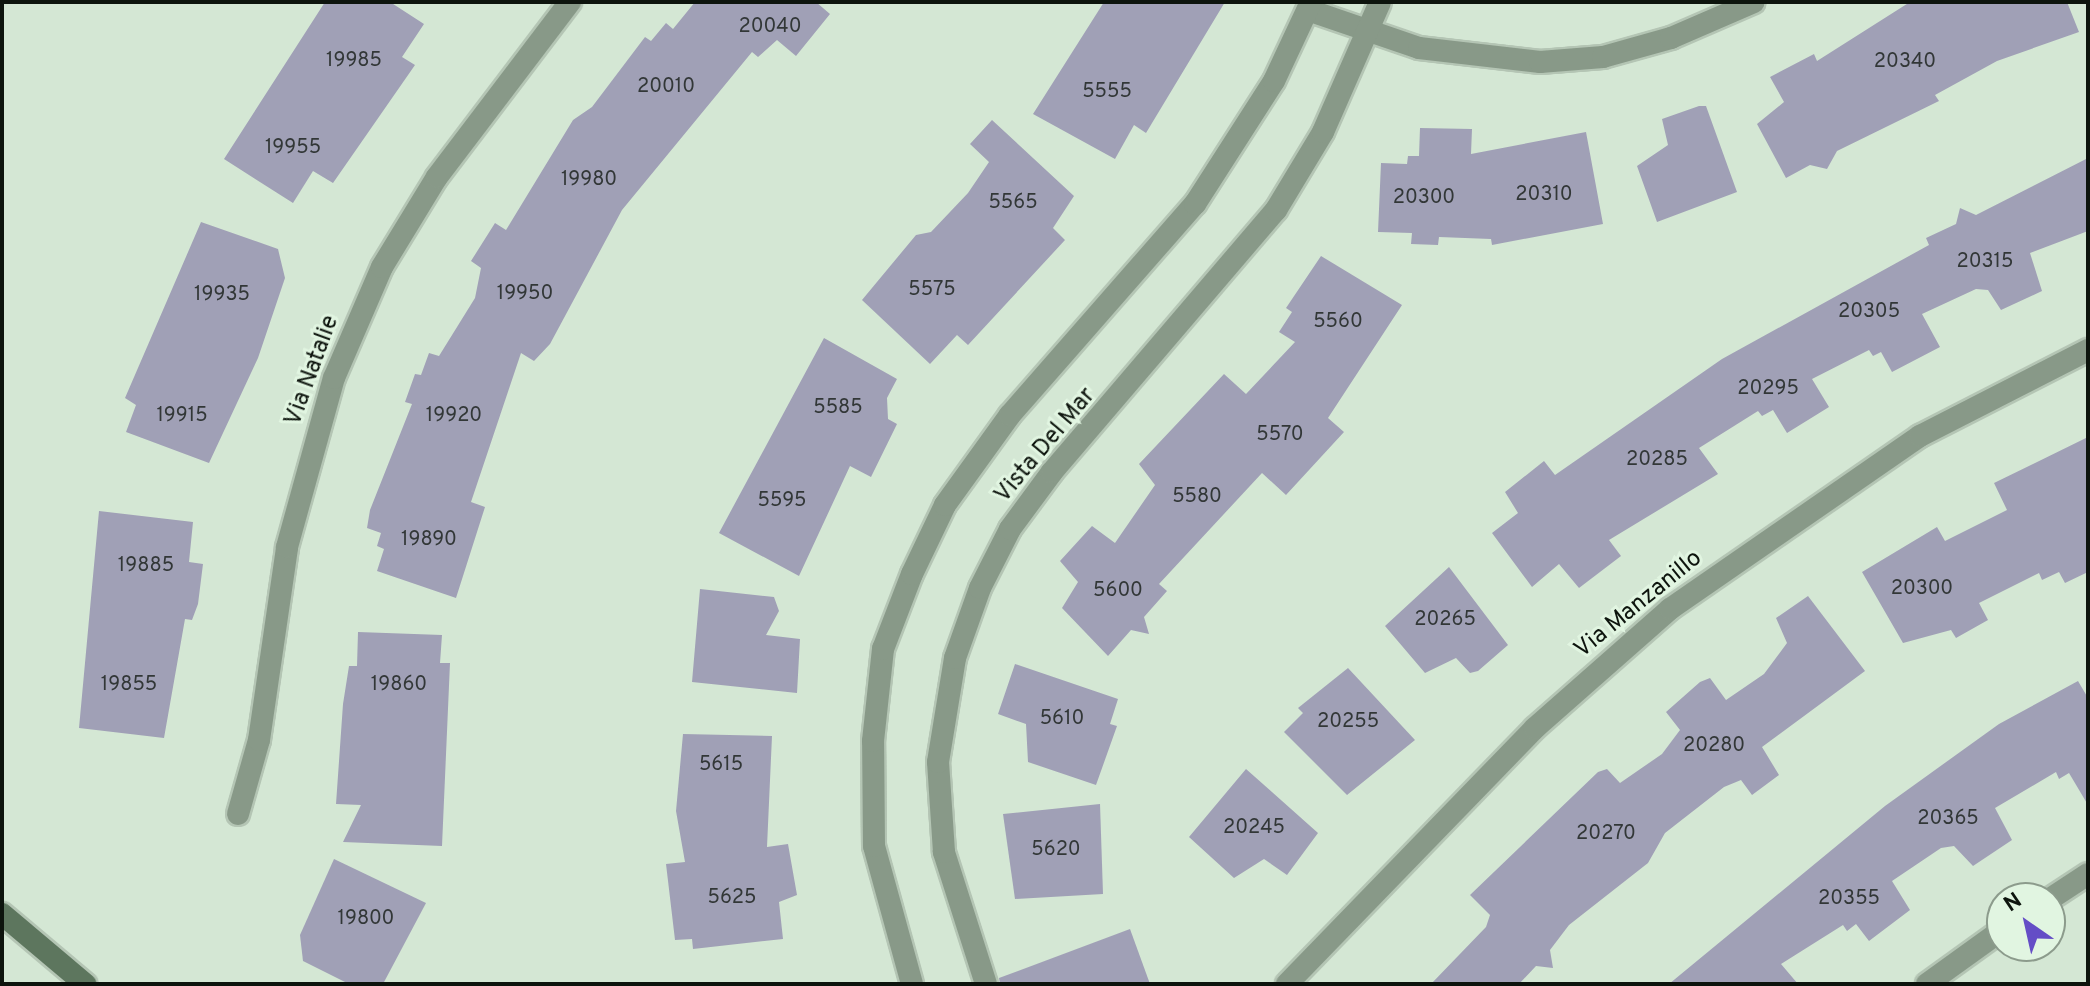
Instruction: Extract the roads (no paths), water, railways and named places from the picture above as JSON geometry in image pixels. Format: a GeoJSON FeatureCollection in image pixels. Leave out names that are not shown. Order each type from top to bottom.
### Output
{"type":"FeatureCollection","features":[{"type":"Feature","properties":{"kind":"main road"},"geometry":{"type":"LineString","coordinates":[[2,914],[85,984]]}},
{"type":"Feature","properties":{"kind":"street","name":"Via Natalie"},"geometry":{"type":"LineString","coordinates":[[238,814],[259,740],[287,547],[334,378],[382,267],[437,177],[570,2]]}},
{"type":"Feature","properties":{"kind":"street","name":"Vista Del Mar"},"geometry":{"type":"LineString","coordinates":[[986,984],[944,852],[938,762],[955,658],[980,588],[1010,529],[1052,472],[1276,210],[1323,132],[1370,32],[1380,2]]}},
{"type":"Feature","properties":{"kind":"street"},"geometry":{"type":"LineString","coordinates":[[1309,6],[1370,32],[1478,60],[1603,57],[1671,38],[1754,2]]}},
{"type":"Feature","properties":{"kind":"street","name":"Vista Del Mar"},"geometry":{"type":"LineString","coordinates":[[912,984],[874,846],[873,771],[883,649],[912,574],[945,505],[1010,415],[1195,204],[1274,81],[1309,6]]}},
{"type":"Feature","properties":{"kind":"street","name":"Via Manzanillo"},"geometry":{"type":"LineString","coordinates":[[1287,984],[1535,728],[1670,609],[1920,436],[2088,350]]}},
{"type":"Feature","properties":{"kind":"street"},"geometry":{"type":"LineString","coordinates":[[2066,888],[2088,874]]}},
{"type":"Feature","properties":{"kind":"street"},"geometry":{"type":"LineString","coordinates":[[1927,984],[1986,942]]}}]}
